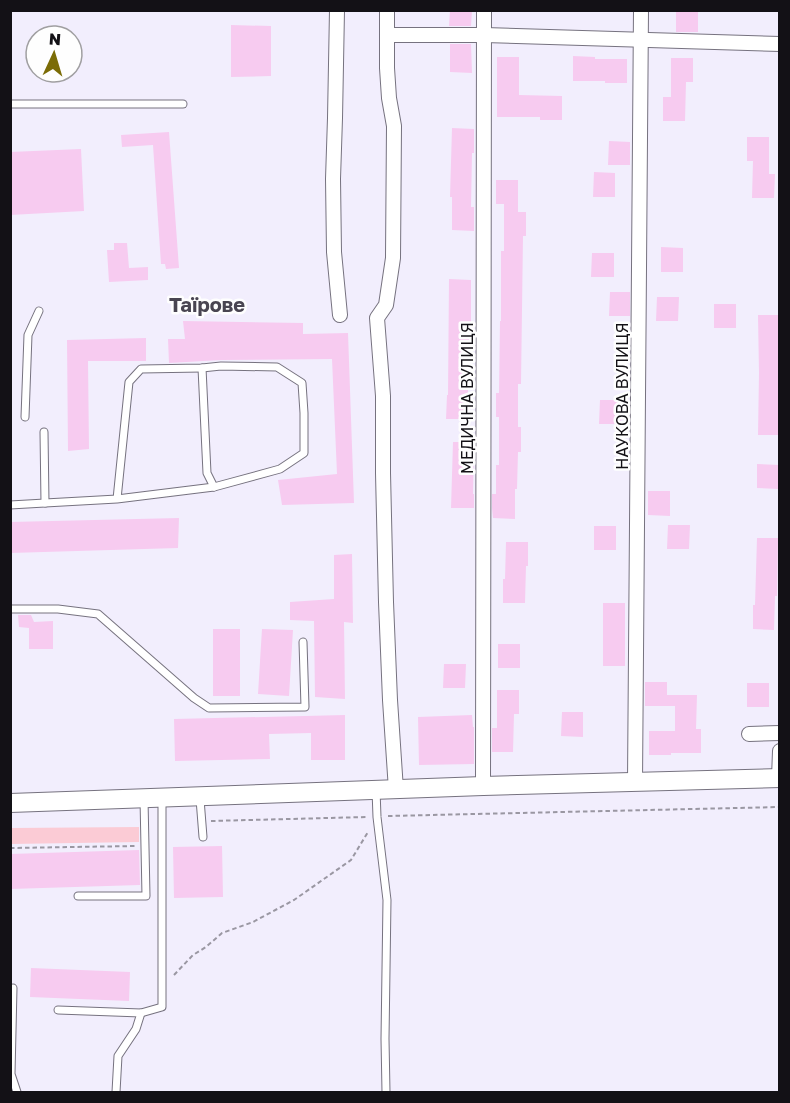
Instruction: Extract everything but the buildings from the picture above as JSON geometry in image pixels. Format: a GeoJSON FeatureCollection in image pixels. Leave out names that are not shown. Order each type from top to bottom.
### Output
{"type":"FeatureCollection","features":[{"type":"Feature","properties":{"kind":"street"},"geometry":{"type":"LineString","coordinates":[[337,10],[333,179],[334,252],[340,315]]}},
{"type":"Feature","properties":{"kind":"street"},"geometry":{"type":"LineString","coordinates":[[387,10],[388,88],[394,126],[393,258],[386,305],[377,318],[383,396],[387,613],[396,790]]}},
{"type":"Feature","properties":{"kind":"street","name":"МЕДИЧНА ВУЛИЦЯ"},"geometry":{"type":"LineString","coordinates":[[483,786],[484,10]]}},
{"type":"Feature","properties":{"kind":"street","name":"НАУКОВА ВУЛИЦЯ"},"geometry":{"type":"LineString","coordinates":[[635,782],[641,10]]}},
{"type":"Feature","properties":{"kind":"street"},"geometry":{"type":"LineString","coordinates":[[387,35],[484,35],[780,44]]}},
{"type":"Feature","properties":{"kind":"street"},"geometry":{"type":"LineString","coordinates":[[749,734],[780,733]]}},
{"type":"Feature","properties":{"kind":"street"},"geometry":{"type":"LineString","coordinates":[[10,803],[779,778],[780,751]]}},
{"type":"Feature","properties":{"kind":"lane"},"geometry":{"type":"LineString","coordinates":[[10,104],[183,104]]}},
{"type":"Feature","properties":{"kind":"lane"},"geometry":{"type":"LineString","coordinates":[[25,417],[28,335],[39,312]]}},
{"type":"Feature","properties":{"kind":"lane"},"geometry":{"type":"LineString","coordinates":[[10,505],[117,499],[214,487],[279,469],[304,453],[302,383],[277,367],[221,366],[141,369],[129,382],[117,499]]}},
{"type":"Feature","properties":{"kind":"lane"},"geometry":{"type":"LineString","coordinates":[[202,368],[207,473],[214,487]]}},
{"type":"Feature","properties":{"kind":"lane"},"geometry":{"type":"LineString","coordinates":[[44,432],[45,503]]}},
{"type":"Feature","properties":{"kind":"lane"},"geometry":{"type":"LineString","coordinates":[[10,609],[58,609],[98,614],[194,698],[209,708],[304,707],[303,642]]}},
{"type":"Feature","properties":{"kind":"lane"},"geometry":{"type":"LineString","coordinates":[[376,790],[387,900],[386,1092]]}},
{"type":"Feature","properties":{"kind":"lane"},"geometry":{"type":"LineString","coordinates":[[200,796],[203,837]]}},
{"type":"Feature","properties":{"kind":"lane"},"geometry":{"type":"LineString","coordinates":[[78,896],[146,896],[144,798]]}},
{"type":"Feature","properties":{"kind":"lane"},"geometry":{"type":"LineString","coordinates":[[58,1010],[141,1013],[162,1007],[162,798]]}},
{"type":"Feature","properties":{"kind":"lane"},"geometry":{"type":"LineString","coordinates":[[13,988],[11,1074],[17,1092]]}},
{"type":"Feature","properties":{"kind":"lane"},"geometry":{"type":"LineString","coordinates":[[116,1092],[118,1056],[136,1029],[141,1013]]}},
{"type":"Feature","properties":{"kind":"path"},"geometry":{"type":"LineString","coordinates":[[202,821],[780,807]]}},
{"type":"Feature","properties":{"kind":"path"},"geometry":{"type":"LineString","coordinates":[[162,987],[193,955],[222,933],[254,922],[294,900],[351,860],[377,817]]}},
{"type":"Feature","properties":{"kind":"path"},"geometry":{"type":"LineString","coordinates":[[10,848],[144,845]]}},
{"type":"Feature","properties":{"kind":"shaded area"},"geometry":{"type":"Polygon","coordinates":[[[139,827],[139,842],[11,844],[11,828],[139,827]]]}},
{"type":"Feature","properties":{"kind":"district","name":"Таїрове"},"geometry":{"type":"Point","coordinates":[207,304]}}]}
